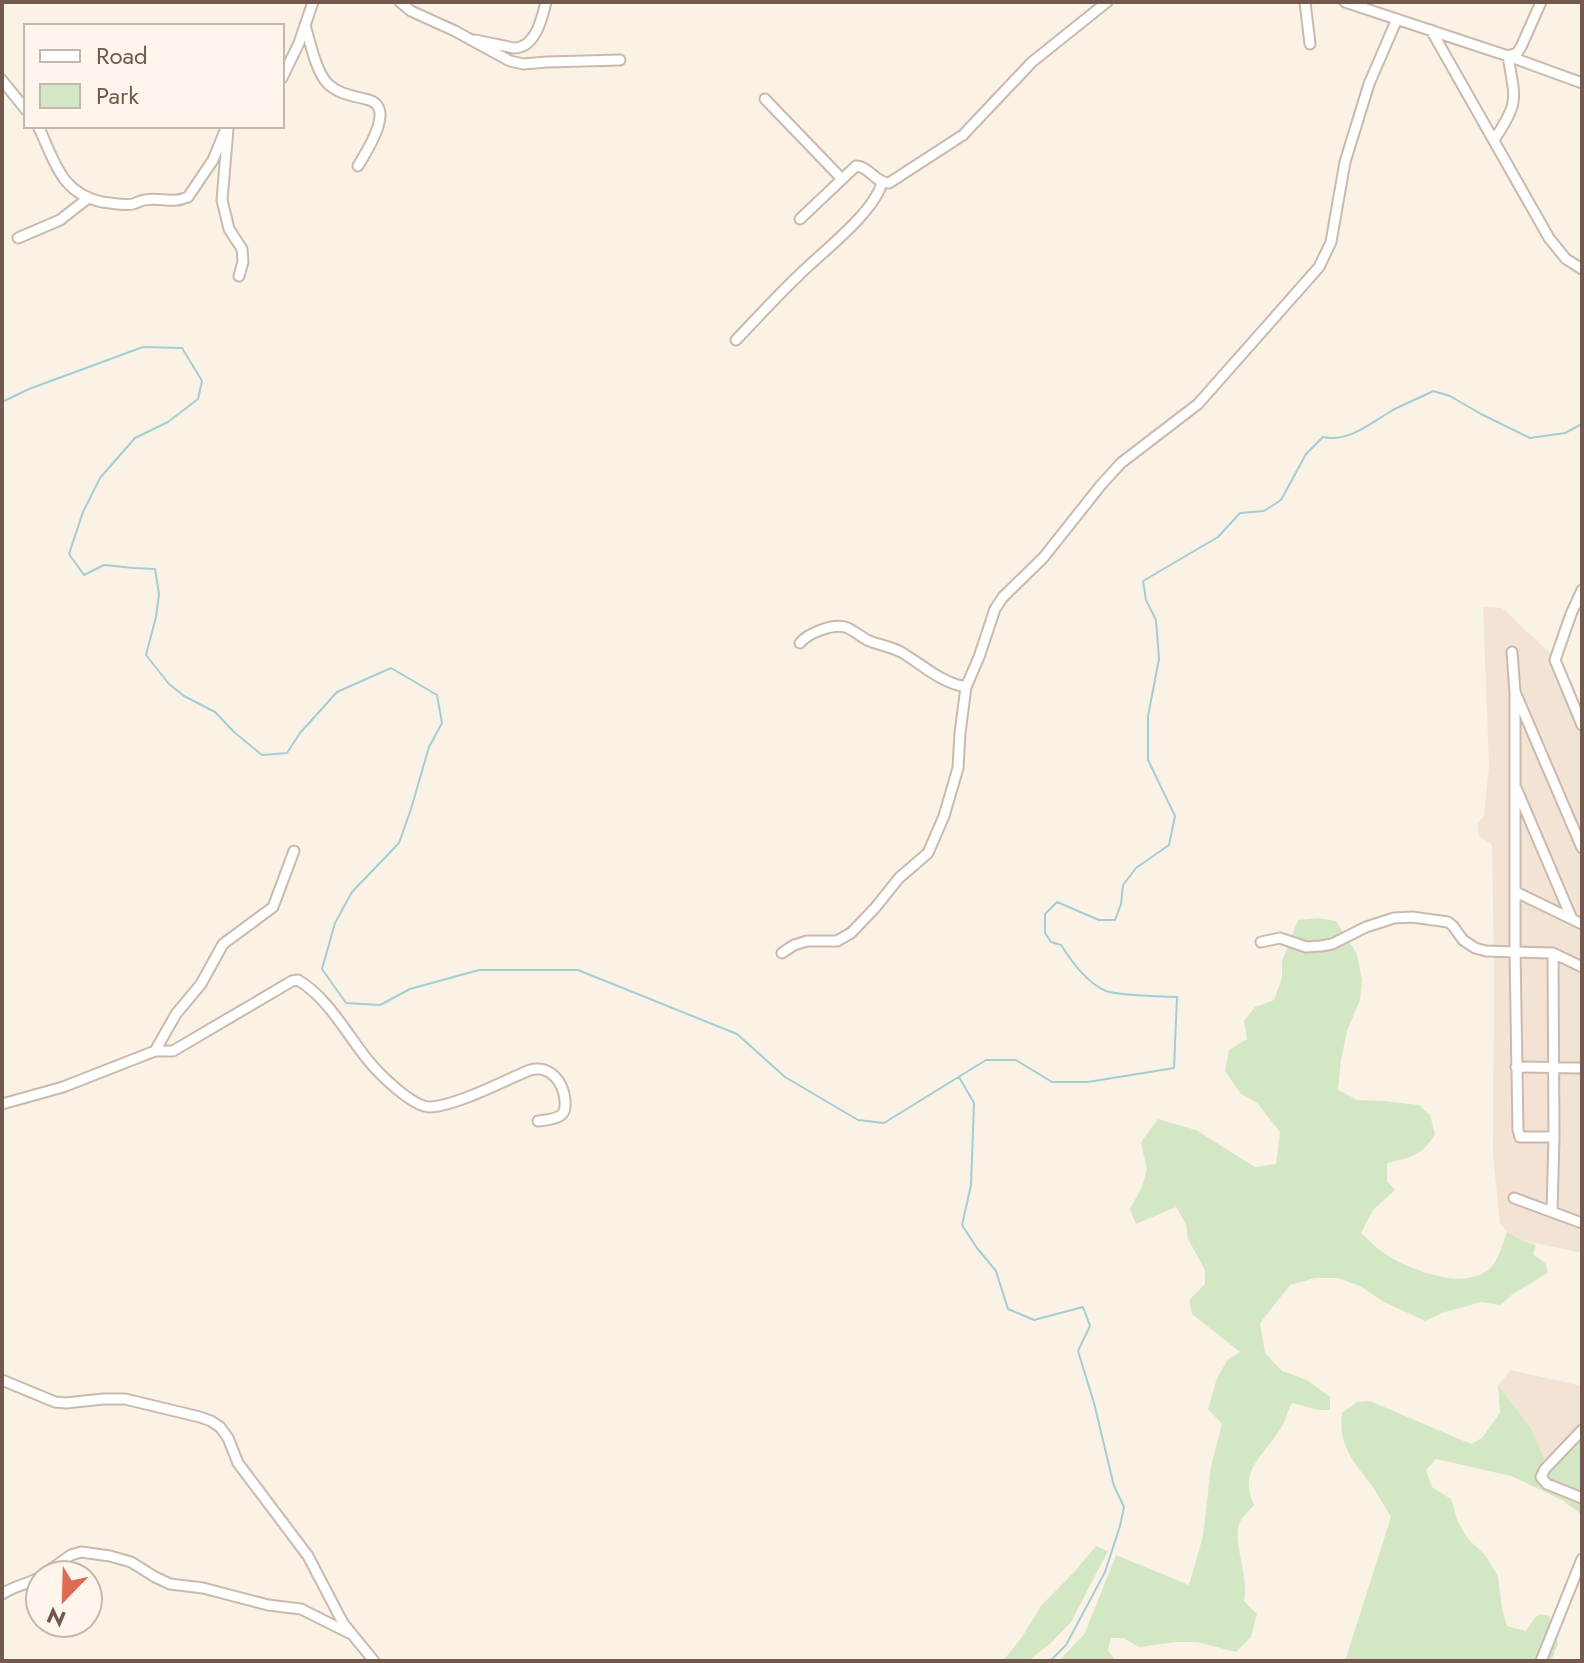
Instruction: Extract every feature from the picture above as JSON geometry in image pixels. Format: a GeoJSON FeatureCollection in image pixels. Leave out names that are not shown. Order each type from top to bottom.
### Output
{"type":"FeatureCollection","features":[{"type":"Feature","properties":{"kind":"street"},"geometry":{"type":"LineString","coordinates":[[284,74],[313,2]]}},
{"type":"Feature","properties":{"kind":"street"},"geometry":{"type":"LineString","coordinates":[[400,2],[411,11],[510,61],[523,64],[620,60]]}},
{"type":"Feature","properties":{"kind":"street"},"geometry":{"type":"LineString","coordinates":[[471,40],[514,48],[527,45],[539,24],[546,2]]}},
{"type":"Feature","properties":{"kind":"street"},"geometry":{"type":"LineString","coordinates":[[800,219],[856,166],[859,165],[882,183],[889,183],[963,135],[1032,62],[1107,2]]}},
{"type":"Feature","properties":{"kind":"street"},"geometry":{"type":"LineString","coordinates":[[1305,2],[1310,44]]}},
{"type":"Feature","properties":{"kind":"street"},"geometry":{"type":"LineString","coordinates":[[1345,2],[1582,83]]}},
{"type":"Feature","properties":{"kind":"street"},"geometry":{"type":"LineString","coordinates":[[1508,56],[1517,53],[1521,47],[1541,2]]}},
{"type":"Feature","properties":{"kind":"street"},"geometry":{"type":"LineString","coordinates":[[782,953],[807,941],[837,941],[851,933],[899,878],[928,853],[944,816],[958,768],[966,687],[995,609],[1003,597],[1043,558],[1121,463],[1198,404],[1319,267],[1331,242],[1345,162],[1369,84],[1397,19]]}},
{"type":"Feature","properties":{"kind":"street"},"geometry":{"type":"LineString","coordinates":[[305,25],[314,56],[326,81],[338,91],[373,101],[378,106],[381,119],[358,166]]}},
{"type":"Feature","properties":{"kind":"street"},"geometry":{"type":"LineString","coordinates":[[1431,30],[1557,249],[1582,269]]}},
{"type":"Feature","properties":{"kind":"street"},"geometry":{"type":"LineString","coordinates":[[1494,140],[1507,119],[1514,97],[1515,87],[1508,56]]}},
{"type":"Feature","properties":{"kind":"street"},"geometry":{"type":"LineString","coordinates":[[2,80],[24,108]]}},
{"type":"Feature","properties":{"kind":"street"},"geometry":{"type":"LineString","coordinates":[[765,99],[842,179]]}},
{"type":"Feature","properties":{"kind":"street"},"geometry":{"type":"LineString","coordinates":[[39,128],[71,189],[87,199],[124,205],[150,199],[166,201],[188,197],[207,171],[227,128]]}},
{"type":"Feature","properties":{"kind":"street"},"geometry":{"type":"LineString","coordinates":[[228,128],[222,200],[229,229],[242,249],[243,262],[239,276]]}},
{"type":"Feature","properties":{"kind":"street"},"geometry":{"type":"LineString","coordinates":[[736,340],[796,277],[847,230],[875,199],[882,183]]}},
{"type":"Feature","properties":{"kind":"street"},"geometry":{"type":"LineString","coordinates":[[18,238],[60,220],[87,199]]}},
{"type":"Feature","properties":{"kind":"street"},"geometry":{"type":"LineString","coordinates":[[1582,590],[1555,660],[1582,725]]}},
{"type":"Feature","properties":{"kind":"street"},"geometry":{"type":"LineString","coordinates":[[800,643],[813,633],[844,627],[869,641],[904,654],[946,681],[966,687]]}},
{"type":"Feature","properties":{"kind":"street"},"geometry":{"type":"LineString","coordinates":[[1512,652],[1515,692],[1518,1130],[1520,1137],[1554,1137]]}},
{"type":"Feature","properties":{"kind":"street"},"geometry":{"type":"LineString","coordinates":[[1515,692],[1582,848]]}},
{"type":"Feature","properties":{"kind":"street"},"geometry":{"type":"LineString","coordinates":[[1515,783],[1577,921]]}},
{"type":"Feature","properties":{"kind":"street"},"geometry":{"type":"LineString","coordinates":[[155,1051],[176,1014],[201,984],[223,944],[273,907],[294,851]]}},
{"type":"Feature","properties":{"kind":"street"},"geometry":{"type":"LineString","coordinates":[[1516,892],[1577,921]]}},
{"type":"Feature","properties":{"kind":"street"},"geometry":{"type":"LineString","coordinates":[[1261,942],[1280,938],[1306,947],[1321,946],[1380,922],[1412,917],[1448,922],[1463,940],[1475,948],[1553,953],[1582,967]]}},
{"type":"Feature","properties":{"kind":"street"},"geometry":{"type":"LineString","coordinates":[[1552,1212],[1553,953]]}},
{"type":"Feature","properties":{"kind":"street"},"geometry":{"type":"LineString","coordinates":[[2,1104],[63,1087],[155,1051],[173,1051],[298,980],[334,1014],[385,1078],[424,1107],[450,1104],[530,1070],[548,1071],[563,1088],[565,1105],[559,1117],[538,1121]]}},
{"type":"Feature","properties":{"kind":"street"},"geometry":{"type":"LineString","coordinates":[[1516,1067],[1582,1068]]}},
{"type":"Feature","properties":{"kind":"street"},"geometry":{"type":"LineString","coordinates":[[1514,1198],[1582,1223]]}},
{"type":"Feature","properties":{"kind":"street"},"geometry":{"type":"LineString","coordinates":[[2,1380],[55,1402],[125,1399],[200,1417],[220,1427],[238,1463],[308,1556],[343,1623],[374,1661]]}},
{"type":"Feature","properties":{"kind":"street"},"geometry":{"type":"LineString","coordinates":[[1582,1430],[1541,1477],[1547,1484],[1582,1498]]}},
{"type":"Feature","properties":{"kind":"street"},"geometry":{"type":"LineString","coordinates":[[65,1559],[81,1552],[110,1556],[131,1562],[170,1584],[203,1588],[259,1604],[301,1609],[352,1635]]}},
{"type":"Feature","properties":{"kind":"street"},"geometry":{"type":"LineString","coordinates":[[1541,1661],[1582,1559]]}},
{"type":"Feature","properties":{"kind":"street"},"geometry":{"type":"LineString","coordinates":[[2,1594],[24,1585]]}},
{"type":"Feature","properties":{"kind":"shaded area"},"geometry":{"type":"Polygon","coordinates":[[[1483,607],[1502,608],[1550,653],[1582,735],[1582,1253],[1521,1240],[1500,1224],[1493,1155],[1492,845],[1478,835],[1478,823],[1484,816],[1489,765],[1483,607]]]}},
{"type":"Feature","properties":{"kind":"shaded area"},"geometry":{"type":"Polygon","coordinates":[[[1511,1370],[1582,1386],[1582,1435],[1553,1465],[1544,1461],[1531,1428],[1498,1385],[1511,1370]]]}},
{"type":"Feature","properties":{"kind":"green space"},"geometry":{"type":"Polygon","coordinates":[[[1318,918],[1336,921],[1357,954],[1362,980],[1360,1000],[1347,1031],[1338,1090],[1358,1100],[1419,1105],[1430,1115],[1435,1134],[1426,1147],[1416,1154],[1387,1163],[1387,1181],[1395,1190],[1373,1210],[1361,1233],[1386,1255],[1412,1268],[1438,1276],[1464,1278],[1491,1268],[1507,1232],[1536,1245],[1533,1254],[1546,1264],[1548,1273],[1500,1305],[1481,1302],[1425,1321],[1382,1301],[1360,1286],[1338,1278],[1315,1278],[1290,1285],[1260,1323],[1265,1353],[1282,1371],[1307,1380],[1330,1397],[1330,1410],[1292,1403],[1282,1426],[1251,1472],[1249,1482],[1254,1505],[1241,1520],[1238,1537],[1245,1581],[1244,1601],[1257,1614],[1251,1637],[1236,1652],[1197,1642],[1139,1647],[1123,1638],[1111,1638],[1108,1650],[1113,1661],[1059,1661],[1085,1633],[1116,1555],[1189,1585],[1203,1536],[1211,1466],[1222,1424],[1208,1409],[1217,1378],[1228,1359],[1240,1352],[1192,1314],[1189,1300],[1205,1284],[1205,1270],[1188,1239],[1186,1224],[1176,1207],[1136,1224],[1130,1209],[1147,1170],[1141,1142],[1158,1119],[1196,1130],[1255,1167],[1276,1164],[1280,1132],[1257,1103],[1241,1094],[1225,1071],[1229,1050],[1247,1039],[1244,1021],[1255,1007],[1274,1000],[1282,978],[1282,961],[1298,920],[1318,918]]]}},
{"type":"Feature","properties":{"kind":"green space"},"geometry":{"type":"Polygon","coordinates":[[[1498,1385],[1531,1428],[1545,1461],[1553,1465],[1582,1435],[1582,1515],[1562,1500],[1511,1476],[1436,1459],[1426,1470],[1432,1487],[1451,1499],[1458,1522],[1468,1539],[1485,1555],[1498,1576],[1507,1626],[1526,1631],[1535,1617],[1541,1614],[1549,1616],[1558,1644],[1551,1661],[1345,1661],[1391,1517],[1344,1443],[1342,1413],[1357,1402],[1370,1401],[1471,1444],[1482,1438],[1500,1413],[1498,1385]]]}},
{"type":"Feature","properties":{"kind":"green space"},"geometry":{"type":"Polygon","coordinates":[[[1096,1546],[1108,1551],[1071,1622],[1028,1661],[1003,1661],[1041,1606],[1096,1546]]]}},
{"type":"Feature","properties":{"kind":"waterway"},"geometry":{"type":"LineString","coordinates":[[2,402],[143,347],[182,348],[202,381],[198,399],[168,422],[135,438],[100,478],[83,512],[69,554],[84,575],[104,565],[155,569],[159,594],[146,655],[169,684],[184,696],[215,712],[262,755],[287,753],[300,733],[337,692],[391,668],[437,695],[442,723],[429,747],[399,843],[352,892],[335,923],[322,969],[346,1003],[380,1005],[410,989],[479,970],[578,970],[737,1034],[785,1077],[858,1120],[884,1123],[986,1060],[1016,1060],[1052,1082],[1088,1082],[1174,1068],[1177,997],[1106,991],[1086,977],[1061,945],[1051,942],[1045,933],[1045,914],[1057,902],[1099,920],[1115,920],[1123,885],[1136,868],[1169,845],[1175,816],[1148,760],[1148,716],[1159,659],[1156,620],[1146,600],[1143,581],[1218,537],[1240,513],[1264,511],[1281,500],[1306,454],[1323,437],[1351,434],[1433,391],[1450,396],[1530,438],[1565,433],[1582,424]]}},
{"type":"Feature","properties":{"kind":"waterway"},"geometry":{"type":"LineString","coordinates":[[959,1077],[974,1103],[971,1185],[962,1225],[996,1271],[1008,1309],[1034,1320],[1083,1307],[1090,1326],[1078,1351],[1114,1486],[1124,1507],[1105,1572],[1066,1645],[1050,1661]]}}]}
